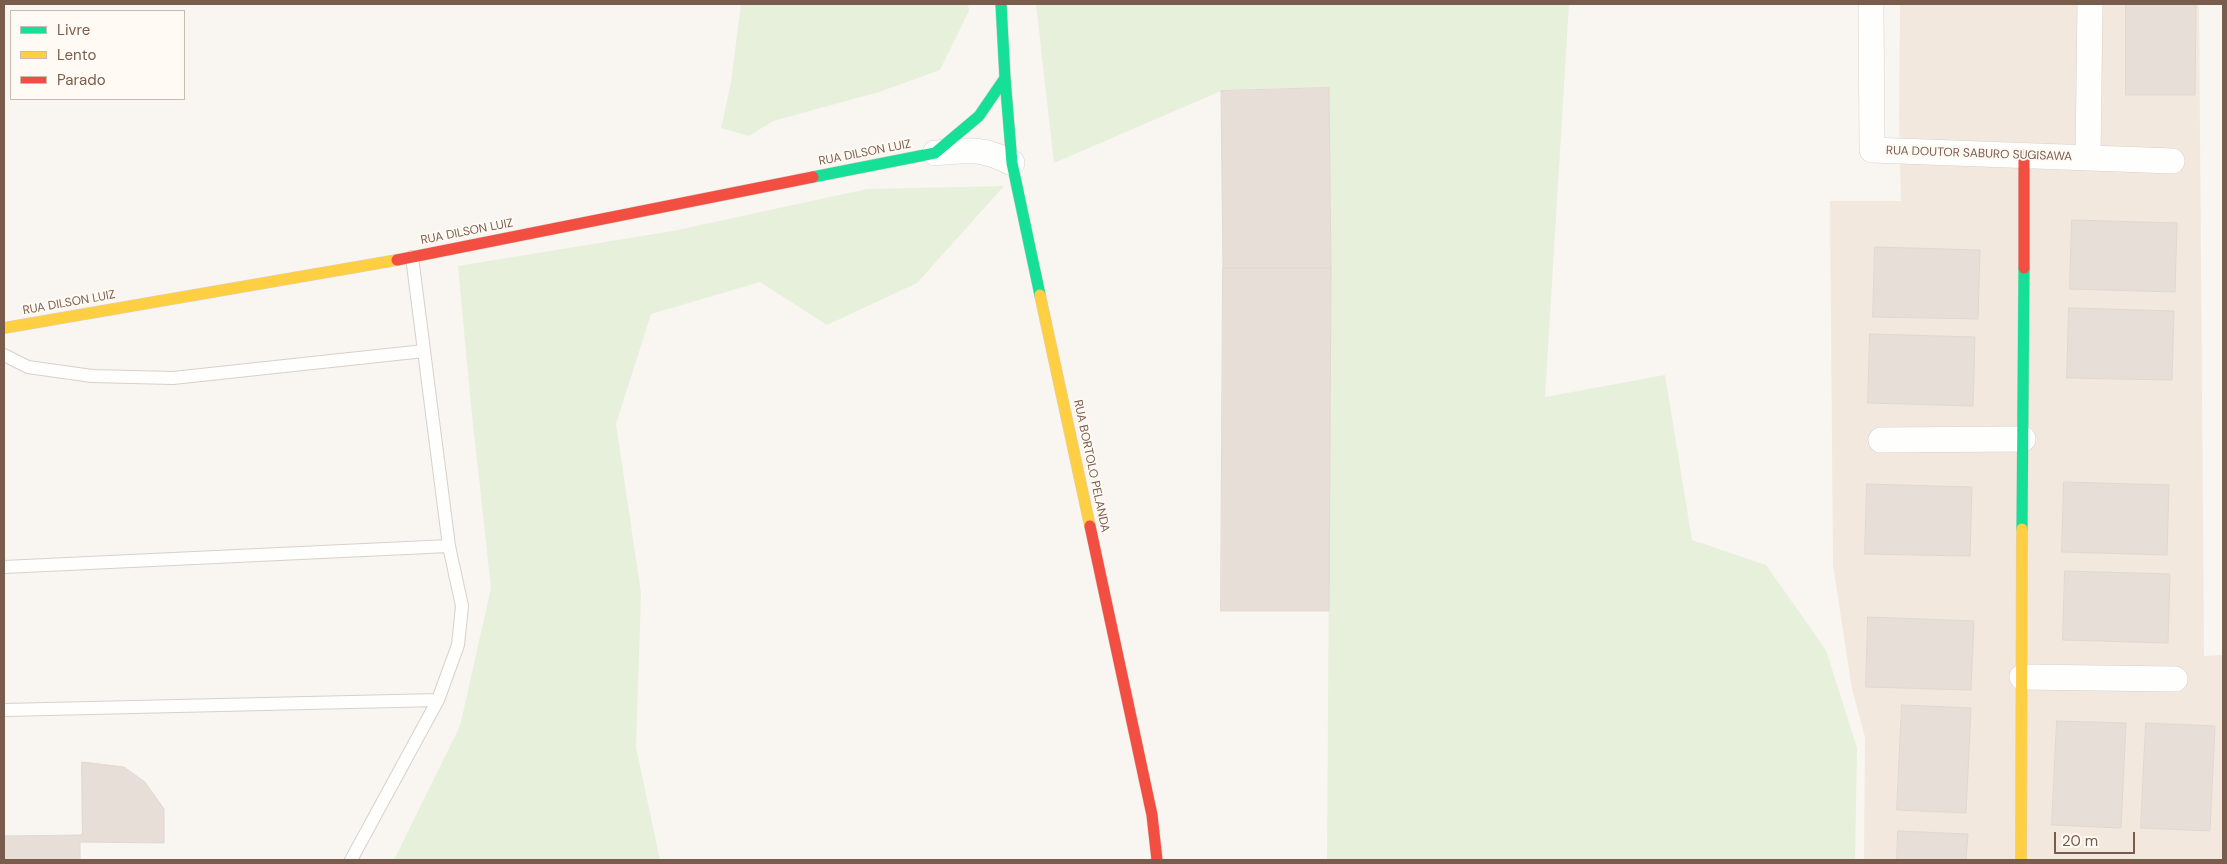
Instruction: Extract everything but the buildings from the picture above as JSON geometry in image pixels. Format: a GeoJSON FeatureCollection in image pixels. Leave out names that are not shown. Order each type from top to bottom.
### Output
{"type":"FeatureCollection","features":[{"type":"Feature","properties":{"kind":"street","name":"RUA BORTOLO PELANDA"},"geometry":{"type":"LineString","coordinates":[[1001,4],[1012,163],[1152,815],[1157,860]]}},
{"type":"Feature","properties":{"kind":"street","name":"RUA DOUTOR SABURO SUGISAWA"},"geometry":{"type":"LineString","coordinates":[[1871,4],[1872,150],[2172,161]]}},
{"type":"Feature","properties":{"kind":"street"},"geometry":{"type":"LineString","coordinates":[[2088,158],[2090,4]]}},
{"type":"Feature","properties":{"kind":"street"},"geometry":{"type":"LineString","coordinates":[[935,153],[979,116],[1005,78]]}},
{"type":"Feature","properties":{"kind":"street"},"geometry":{"type":"LineString","coordinates":[[935,153],[978,151],[994,153],[1012,163]]}},
{"type":"Feature","properties":{"kind":"street","name":"RUA DILSON LUIZ"},"geometry":{"type":"LineString","coordinates":[[4,328],[412,257],[935,153]]}},
{"type":"Feature","properties":{"kind":"street"},"geometry":{"type":"LineString","coordinates":[[2021,860],[2024,155]]}},
{"type":"Feature","properties":{"kind":"street"},"geometry":{"type":"LineString","coordinates":[[1881,440],[2023,439]]}},
{"type":"Feature","properties":{"kind":"street"},"geometry":{"type":"LineString","coordinates":[[2022,677],[2175,680]]}},
{"type":"Feature","properties":{"kind":"lane"},"geometry":{"type":"LineString","coordinates":[[351,860],[438,700],[458,645],[462,606],[449,546],[412,257]]}},
{"type":"Feature","properties":{"kind":"lane"},"geometry":{"type":"LineString","coordinates":[[4,355],[28,367],[92,376],[172,378],[424,350]]}},
{"type":"Feature","properties":{"kind":"lane"},"geometry":{"type":"LineString","coordinates":[[4,567],[449,546]]}},
{"type":"Feature","properties":{"kind":"lane"},"geometry":{"type":"LineString","coordinates":[[4,710],[438,700]]}},
{"type":"Feature","properties":{"kind":"shaded area"},"geometry":{"type":"Polygon","coordinates":[[[1900,4],[2199,4],[2204,656],[2223,655],[2223,860],[1864,860],[1865,737],[1852,689],[1833,565],[1830,201],[1901,201],[1899,117],[1900,4]]]}},
{"type":"Feature","properties":{"kind":"green space"},"geometry":{"type":"Polygon","coordinates":[[[741,4],[968,4],[969,11],[940,70],[879,92],[773,121],[749,136],[721,128],[731,82],[741,4]]]}},
{"type":"Feature","properties":{"kind":"green space"},"geometry":{"type":"Polygon","coordinates":[[[1036,4],[1569,4],[1545,397],[1665,375],[1692,540],[1766,565],[1826,650],[1857,748],[1855,860],[1327,860],[1331,268],[1329,88],[1221,91],[1054,163],[1036,4]]]}},
{"type":"Feature","properties":{"kind":"green space"},"geometry":{"type":"Polygon","coordinates":[[[1004,186],[917,283],[827,325],[760,282],[651,314],[616,424],[641,593],[636,747],[660,860],[394,860],[460,726],[491,588],[458,266],[673,231],[867,189],[1004,186]]]}},
{"type":"Feature","properties":{"kind":"traffic: fast"},"geometry":{"type":"LineString","coordinates":[[813,177],[935,153],[979,116],[1005,78],[1001,4]]}},
{"type":"Feature","properties":{"kind":"traffic: fast"},"geometry":{"type":"LineString","coordinates":[[1005,78],[1012,163],[1040,295]]}},
{"type":"Feature","properties":{"kind":"traffic: fast"},"geometry":{"type":"LineString","coordinates":[[2022,529],[2024,268]]}},
{"type":"Feature","properties":{"kind":"traffic: slow"},"geometry":{"type":"LineString","coordinates":[[4,328],[397,260]]}},
{"type":"Feature","properties":{"kind":"traffic: slow"},"geometry":{"type":"LineString","coordinates":[[1040,295],[1090,526]]}},
{"type":"Feature","properties":{"kind":"traffic: slow"},"geometry":{"type":"LineString","coordinates":[[2021,860],[2022,529]]}},
{"type":"Feature","properties":{"kind":"traffic: jam"},"geometry":{"type":"LineString","coordinates":[[2024,155],[2024,268]]}},
{"type":"Feature","properties":{"kind":"traffic: jam"},"geometry":{"type":"LineString","coordinates":[[397,260],[813,177]]}},
{"type":"Feature","properties":{"kind":"traffic: jam"},"geometry":{"type":"LineString","coordinates":[[1090,526],[1152,815],[1157,860]]}}]}
